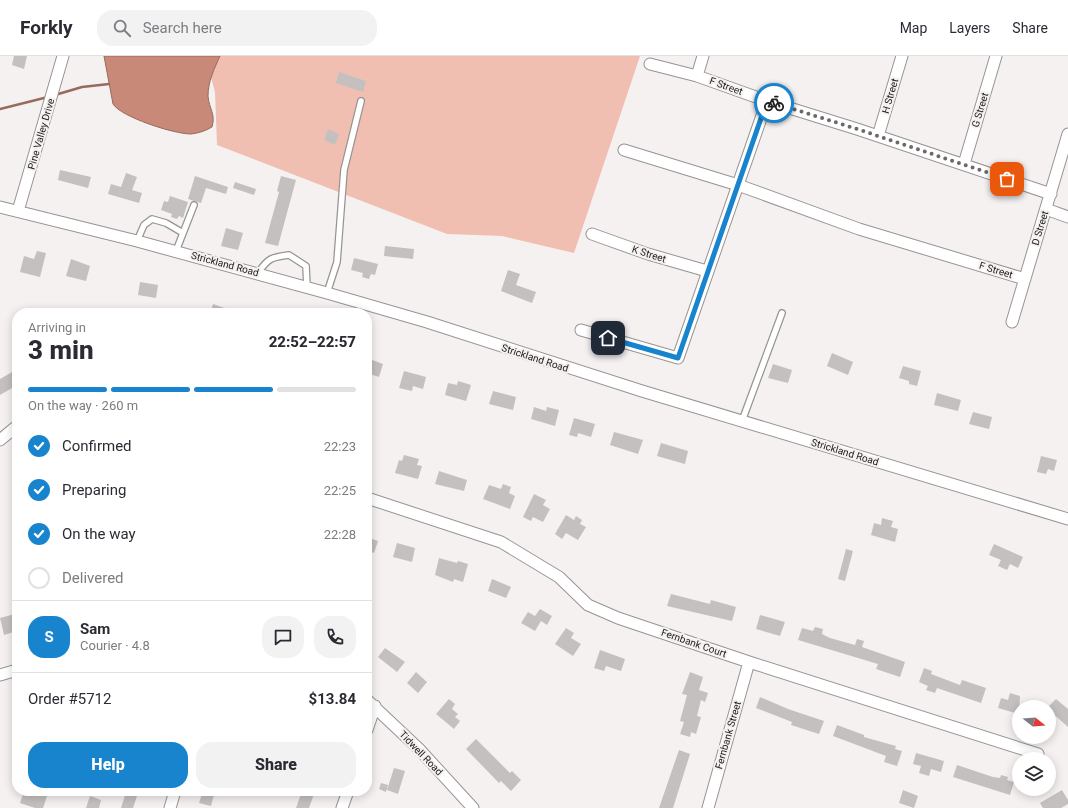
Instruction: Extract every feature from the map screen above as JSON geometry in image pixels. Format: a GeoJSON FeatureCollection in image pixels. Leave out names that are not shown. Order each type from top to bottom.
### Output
{"type":"FeatureCollection","features":[{"type":"Feature","properties":{"kind":"street","name":"Pine Valley Drive"},"geometry":{"type":"LineString","coordinates":[[18,211],[63,56]]}},
{"type":"Feature","properties":{"kind":"street"},"geometry":{"type":"LineString","coordinates":[[697,76],[703,56]]}},
{"type":"Feature","properties":{"kind":"street","name":"H Street"},"geometry":{"type":"LineString","coordinates":[[878,136],[902,56]]}},
{"type":"Feature","properties":{"kind":"street","name":"G Street"},"geometry":{"type":"LineString","coordinates":[[964,164],[996,56]]}},
{"type":"Feature","properties":{"kind":"street","name":"F Street"},"geometry":{"type":"LineString","coordinates":[[650,64],[697,76],[767,101],[964,164],[1051,194]]}},
{"type":"Feature","properties":{"kind":"street"},"geometry":{"type":"LineString","coordinates":[[581,330],[678,358],[767,101]]}},
{"type":"Feature","properties":{"kind":"street","name":"D Street"},"geometry":{"type":"LineString","coordinates":[[1012,322],[1068,134]]}},
{"type":"Feature","properties":{"kind":"street","name":"F Street"},"geometry":{"type":"LineString","coordinates":[[624,150],[738,185],[859,229],[1025,279]]}},
{"type":"Feature","properties":{"kind":"street","name":"Strickland Road"},"geometry":{"type":"LineString","coordinates":[[0,207],[176,251],[307,287],[742,421],[1068,519]]}},
{"type":"Feature","properties":{"kind":"street"},"geometry":{"type":"LineString","coordinates":[[1046,209],[1068,217]]}},
{"type":"Feature","properties":{"kind":"street","name":"K Street"},"geometry":{"type":"LineString","coordinates":[[592,234],[648,254],[707,271]]}},
{"type":"Feature","properties":{"kind":"street"},"geometry":{"type":"LineString","coordinates":[[0,440],[12,430]]}},
{"type":"Feature","properties":{"kind":"street","name":"Fernbank Court"},"geometry":{"type":"LineString","coordinates":[[372,500],[500,542],[559,577],[588,605],[618,618],[749,662],[1032,752]]}},
{"type":"Feature","properties":{"kind":"street","name":"Fernbank Street"},"geometry":{"type":"LineString","coordinates":[[708,808],[749,662]]}},
{"type":"Feature","properties":{"kind":"street"},"geometry":{"type":"LineString","coordinates":[[0,675],[12,671]]}},
{"type":"Feature","properties":{"kind":"street","name":"Tidwell Road"},"geometry":{"type":"LineString","coordinates":[[372,704],[419,749],[472,808]]}},
{"type":"Feature","properties":{"kind":"street"},"geometry":{"type":"LineString","coordinates":[[170,808],[174,796]]}},
{"type":"Feature","properties":{"kind":"street"},"geometry":{"type":"LineString","coordinates":[[342,808],[346,796]]}},
{"type":"Feature","properties":{"kind":"lane"},"geometry":{"type":"LineString","coordinates":[[327,293],[337,262],[344,170],[361,101]]}},
{"type":"Feature","properties":{"kind":"lane"},"geometry":{"type":"LineString","coordinates":[[176,251],[194,205]]}},
{"type":"Feature","properties":{"kind":"lane"},"geometry":{"type":"LineString","coordinates":[[137,241],[144,225],[152,219],[166,223],[183,233]]}},
{"type":"Feature","properties":{"kind":"lane"},"geometry":{"type":"LineString","coordinates":[[258,273],[265,262],[274,257],[289,255],[306,266],[307,287]]}},
{"type":"Feature","properties":{"kind":"lane"},"geometry":{"type":"LineString","coordinates":[[742,421],[782,313]]}},
{"type":"Feature","properties":{"kind":"shaded area"},"geometry":{"type":"Polygon","coordinates":[[[104,56],[220,56],[208,91],[213,115],[212,127],[197,133],[183,133],[149,124],[118,109],[113,104],[104,56]]]}},
{"type":"Feature","properties":{"kind":"shaded area"},"geometry":{"type":"Polygon","coordinates":[[[205,56],[640,56],[574,253],[502,236],[447,234],[217,145],[215,92],[205,56]]]}},
{"type":"Feature","properties":{"kind":"building"},"geometry":{"type":"Polygon","coordinates":[[[14,56],[27,56],[24,69],[12,65],[14,56]]]}},
{"type":"Feature","properties":{"kind":"building"},"geometry":{"type":"Polygon","coordinates":[[[339,72],[366,81],[363,92],[336,83],[339,72]]]}},
{"type":"Feature","properties":{"kind":"building"},"geometry":{"type":"Polygon","coordinates":[[[328,129],[339,134],[335,145],[324,140],[328,129]]]}},
{"type":"Feature","properties":{"kind":"building"},"geometry":{"type":"Polygon","coordinates":[[[60,170],[91,177],[88,188],[58,180],[60,170]]]}},
{"type":"Feature","properties":{"kind":"building"},"geometry":{"type":"Polygon","coordinates":[[[126,173],[137,177],[132,190],[142,193],[139,203],[108,194],[111,184],[121,187],[126,173]]]}},
{"type":"Feature","properties":{"kind":"building"},"geometry":{"type":"Polygon","coordinates":[[[195,176],[228,187],[226,194],[206,188],[201,203],[188,199],[195,176]]]}},
{"type":"Feature","properties":{"kind":"building"},"geometry":{"type":"Polygon","coordinates":[[[281,176],[296,180],[278,246],[265,243],[279,192],[277,191],[281,176]]]}},
{"type":"Feature","properties":{"kind":"building"},"geometry":{"type":"Polygon","coordinates":[[[235,182],[256,189],[254,195],[233,188],[235,182]]]}},
{"type":"Feature","properties":{"kind":"building"},"geometry":{"type":"Polygon","coordinates":[[[170,196],[188,202],[183,218],[179,216],[177,219],[171,217],[172,214],[161,210],[164,201],[168,202],[170,196]]]}},
{"type":"Feature","properties":{"kind":"building"},"geometry":{"type":"Polygon","coordinates":[[[226,228],[243,233],[238,250],[221,246],[226,228]]]}},
{"type":"Feature","properties":{"kind":"building"},"geometry":{"type":"Polygon","coordinates":[[[385,246],[414,249],[413,259],[384,256],[385,246]]]}},
{"type":"Feature","properties":{"kind":"building"},"geometry":{"type":"Polygon","coordinates":[[[37,251],[46,253],[40,277],[20,272],[24,256],[34,259],[37,251]]]}},
{"type":"Feature","properties":{"kind":"building"},"geometry":{"type":"Polygon","coordinates":[[[354,258],[378,264],[375,275],[371,274],[369,279],[362,277],[363,273],[351,270],[354,258]]]}},
{"type":"Feature","properties":{"kind":"building"},"geometry":{"type":"Polygon","coordinates":[[[71,259],[90,266],[86,281],[66,276],[71,259]]]}},
{"type":"Feature","properties":{"kind":"building"},"geometry":{"type":"Polygon","coordinates":[[[508,270],[520,274],[516,285],[536,292],[532,303],[501,291],[508,270]]]}},
{"type":"Feature","properties":{"kind":"building"},"geometry":{"type":"Polygon","coordinates":[[[140,282],[158,285],[156,298],[138,295],[140,282]]]}},
{"type":"Feature","properties":{"kind":"building"},"geometry":{"type":"Polygon","coordinates":[[[213,304],[224,308],[212,308],[213,304]]]}},
{"type":"Feature","properties":{"kind":"building"},"geometry":{"type":"Polygon","coordinates":[[[832,353],[853,362],[848,375],[827,366],[832,353]]]}},
{"type":"Feature","properties":{"kind":"building"},"geometry":{"type":"Polygon","coordinates":[[[372,360],[383,364],[379,377],[372,375],[372,360]]]}},
{"type":"Feature","properties":{"kind":"building"},"geometry":{"type":"Polygon","coordinates":[[[773,364],[792,370],[788,383],[768,378],[773,364]]]}},
{"type":"Feature","properties":{"kind":"building"},"geometry":{"type":"Polygon","coordinates":[[[903,366],[921,371],[917,386],[909,384],[909,381],[899,378],[903,366]]]}},
{"type":"Feature","properties":{"kind":"building"},"geometry":{"type":"Polygon","coordinates":[[[404,371],[426,377],[423,389],[413,386],[412,391],[399,388],[404,371]]]}},
{"type":"Feature","properties":{"kind":"building"},"geometry":{"type":"Polygon","coordinates":[[[12,372],[12,388],[0,395],[0,379],[12,372]]]}},
{"type":"Feature","properties":{"kind":"building"},"geometry":{"type":"Polygon","coordinates":[[[458,381],[471,385],[466,401],[445,395],[448,383],[457,385],[458,381]]]}},
{"type":"Feature","properties":{"kind":"building"},"geometry":{"type":"Polygon","coordinates":[[[493,391],[516,397],[513,410],[489,404],[493,391]]]}},
{"type":"Feature","properties":{"kind":"building"},"geometry":{"type":"Polygon","coordinates":[[[937,393],[961,400],[958,411],[934,405],[937,393]]]}},
{"type":"Feature","properties":{"kind":"building"},"geometry":{"type":"Polygon","coordinates":[[[534,407],[546,411],[547,407],[559,410],[555,426],[531,419],[534,407]]]}},
{"type":"Feature","properties":{"kind":"building"},"geometry":{"type":"Polygon","coordinates":[[[973,412],[992,417],[989,429],[969,424],[973,412]]]}},
{"type":"Feature","properties":{"kind":"building"},"geometry":{"type":"Polygon","coordinates":[[[574,418],[595,424],[591,437],[578,433],[577,437],[569,435],[574,418]]]}},
{"type":"Feature","properties":{"kind":"building"},"geometry":{"type":"Polygon","coordinates":[[[614,432],[643,440],[638,454],[610,445],[614,432]]]}},
{"type":"Feature","properties":{"kind":"building"},"geometry":{"type":"Polygon","coordinates":[[[661,443],[688,451],[685,464],[657,456],[661,443]]]}},
{"type":"Feature","properties":{"kind":"building"},"geometry":{"type":"Polygon","coordinates":[[[404,455],[419,459],[417,465],[422,466],[418,479],[395,473],[399,460],[402,461],[404,455]]]}},
{"type":"Feature","properties":{"kind":"building"},"geometry":{"type":"Polygon","coordinates":[[[1041,456],[1057,460],[1054,471],[1048,469],[1046,474],[1037,472],[1041,456]]]}},
{"type":"Feature","properties":{"kind":"building"},"geometry":{"type":"Polygon","coordinates":[[[439,471],[467,480],[464,491],[435,484],[439,471]]]}},
{"type":"Feature","properties":{"kind":"building"},"geometry":{"type":"Polygon","coordinates":[[[503,484],[511,487],[509,493],[515,496],[510,509],[483,499],[489,485],[501,489],[503,484]]]}},
{"type":"Feature","properties":{"kind":"building"},"geometry":{"type":"Polygon","coordinates":[[[534,494],[546,500],[543,505],[550,509],[543,522],[533,517],[531,521],[523,517],[534,494]]]}},
{"type":"Feature","properties":{"kind":"building"},"geometry":{"type":"Polygon","coordinates":[[[566,515],[574,520],[576,516],[582,520],[580,524],[586,527],[578,540],[566,533],[562,539],[555,534],[566,515]]]}},
{"type":"Feature","properties":{"kind":"building"},"geometry":{"type":"Polygon","coordinates":[[[882,518],[893,521],[891,527],[898,529],[895,542],[871,535],[874,523],[881,525],[882,518]]]}},
{"type":"Feature","properties":{"kind":"building"},"geometry":{"type":"Polygon","coordinates":[[[372,539],[378,541],[374,553],[372,552],[372,539]]]}},
{"type":"Feature","properties":{"kind":"building"},"geometry":{"type":"Polygon","coordinates":[[[397,543],[415,548],[412,562],[393,557],[397,543]]]}},
{"type":"Feature","properties":{"kind":"building"},"geometry":{"type":"Polygon","coordinates":[[[994,544],[1023,557],[1018,568],[1010,564],[1007,570],[998,566],[1001,560],[989,555],[994,544]]]}},
{"type":"Feature","properties":{"kind":"building"},"geometry":{"type":"Polygon","coordinates":[[[846,549],[853,551],[845,581],[838,579],[846,549]]]}},
{"type":"Feature","properties":{"kind":"building"},"geometry":{"type":"Polygon","coordinates":[[[439,558],[457,563],[458,561],[468,564],[463,582],[454,579],[453,582],[435,575],[439,558]]]}},
{"type":"Feature","properties":{"kind":"building"},"geometry":{"type":"Polygon","coordinates":[[[492,579],[511,587],[506,598],[488,591],[492,579]]]}},
{"type":"Feature","properties":{"kind":"building"},"geometry":{"type":"Polygon","coordinates":[[[671,594],[710,604],[711,600],[736,607],[732,621],[667,606],[671,594]]]}},
{"type":"Feature","properties":{"kind":"building"},"geometry":{"type":"Polygon","coordinates":[[[540,609],[552,616],[547,625],[541,621],[535,631],[521,623],[528,612],[535,616],[540,609]]]}},
{"type":"Feature","properties":{"kind":"building"},"geometry":{"type":"Polygon","coordinates":[[[12,615],[12,633],[4,635],[0,618],[12,615]]]}},
{"type":"Feature","properties":{"kind":"building"},"geometry":{"type":"Polygon","coordinates":[[[760,615],[785,622],[780,636],[756,629],[760,615]]]}},
{"type":"Feature","properties":{"kind":"building"},"geometry":{"type":"Polygon","coordinates":[[[815,627],[823,629],[822,634],[830,638],[855,645],[857,639],[864,641],[862,647],[905,662],[900,677],[876,669],[878,664],[798,640],[802,628],[813,631],[815,627]]]}},
{"type":"Feature","properties":{"kind":"building"},"geometry":{"type":"Polygon","coordinates":[[[566,628],[574,633],[571,638],[581,644],[573,656],[555,644],[566,628]]]}},
{"type":"Feature","properties":{"kind":"building"},"geometry":{"type":"Polygon","coordinates":[[[385,648],[405,662],[397,672],[378,657],[385,648]]]}},
{"type":"Feature","properties":{"kind":"building"},"geometry":{"type":"Polygon","coordinates":[[[600,650],[625,659],[621,671],[606,666],[604,671],[594,668],[600,650]]]}},
{"type":"Feature","properties":{"kind":"building"},"geometry":{"type":"Polygon","coordinates":[[[924,668],[932,671],[931,674],[960,685],[962,680],[986,688],[981,703],[937,688],[935,693],[926,690],[928,686],[919,682],[924,668]]]}},
{"type":"Feature","properties":{"kind":"building"},"geometry":{"type":"Polygon","coordinates":[[[416,672],[427,682],[418,693],[407,683],[416,672]]]}},
{"type":"Feature","properties":{"kind":"building"},"geometry":{"type":"Polygon","coordinates":[[[690,672],[703,677],[699,690],[708,693],[705,702],[701,700],[697,716],[701,717],[696,734],[691,732],[690,737],[680,734],[684,722],[680,721],[687,695],[682,694],[690,672]]]}},
{"type":"Feature","properties":{"kind":"building"},"geometry":{"type":"Polygon","coordinates":[[[1010,693],[1020,696],[1020,700],[1012,700],[1012,712],[998,708],[1001,698],[1008,700],[1010,693]]]}},
{"type":"Feature","properties":{"kind":"building"},"geometry":{"type":"Polygon","coordinates":[[[760,697],[788,709],[824,721],[819,734],[791,725],[792,722],[756,708],[760,697]]]}},
{"type":"Feature","properties":{"kind":"building"},"geometry":{"type":"Polygon","coordinates":[[[449,699],[455,704],[452,709],[458,714],[455,717],[460,721],[454,729],[436,714],[449,699]]]}},
{"type":"Feature","properties":{"kind":"building"},"geometry":{"type":"Polygon","coordinates":[[[1056,699],[1068,709],[1068,727],[1056,716],[1056,699]]]}},
{"type":"Feature","properties":{"kind":"building"},"geometry":{"type":"Polygon","coordinates":[[[837,725],[864,735],[864,737],[896,746],[895,749],[902,751],[897,766],[884,762],[886,756],[833,736],[837,725]]]}},
{"type":"Feature","properties":{"kind":"building"},"geometry":{"type":"Polygon","coordinates":[[[476,739],[510,773],[512,771],[521,780],[511,791],[501,781],[499,783],[466,749],[476,739]]]}},
{"type":"Feature","properties":{"kind":"building"},"geometry":{"type":"Polygon","coordinates":[[[679,750],[690,754],[673,808],[659,808],[679,750]]]}},
{"type":"Feature","properties":{"kind":"building"},"geometry":{"type":"Polygon","coordinates":[[[916,753],[944,761],[941,772],[931,769],[929,776],[919,773],[921,766],[913,764],[916,753]]]}},
{"type":"Feature","properties":{"kind":"building"},"geometry":{"type":"Polygon","coordinates":[[[957,765],[993,777],[1000,778],[1001,775],[1008,777],[1007,780],[1012,781],[1012,788],[1010,795],[953,777],[957,765]]]}},
{"type":"Feature","properties":{"kind":"building"},"geometry":{"type":"Polygon","coordinates":[[[394,768],[405,771],[398,794],[387,790],[394,768]]]}},
{"type":"Feature","properties":{"kind":"building"},"geometry":{"type":"Polygon","coordinates":[[[381,783],[388,785],[386,792],[379,789],[381,783]]]}},
{"type":"Feature","properties":{"kind":"building"},"geometry":{"type":"Polygon","coordinates":[[[903,790],[918,796],[914,808],[899,803],[903,790]]]}},
{"type":"Feature","properties":{"kind":"building"},"geometry":{"type":"Polygon","coordinates":[[[1062,790],[1068,800],[1068,804],[1061,808],[1043,808],[1040,803],[1052,796],[1056,796],[1056,794],[1062,790]]]}},
{"type":"Feature","properties":{"kind":"building"},"geometry":{"type":"Polygon","coordinates":[[[22,796],[47,796],[43,808],[35,808],[20,803],[22,796]]]}},
{"type":"Feature","properties":{"kind":"building"},"geometry":{"type":"Polygon","coordinates":[[[90,796],[101,800],[99,808],[86,808],[90,796]]]}},
{"type":"Feature","properties":{"kind":"building"},"geometry":{"type":"Polygon","coordinates":[[[125,796],[137,796],[133,808],[121,808],[125,796]]]}},
{"type":"Feature","properties":{"kind":"building"},"geometry":{"type":"Polygon","coordinates":[[[201,796],[214,796],[211,806],[199,803],[201,796]]]}},
{"type":"Feature","properties":{"kind":"building"},"geometry":{"type":"Polygon","coordinates":[[[300,796],[313,796],[309,808],[296,808],[300,796]]]}},
{"type":"Feature","properties":{"kind":"waterway"},"geometry":{"type":"LineString","coordinates":[[55,95],[82,87],[109,84]]}},
{"type":"Feature","properties":{"kind":"waterway"},"geometry":{"type":"LineString","coordinates":[[0,109],[48,97]]}},
{"type":"Feature","properties":{"kind":"way so far"},"geometry":{"type":"LineString","coordinates":[[774,103],[1007,179]]}},
{"type":"Feature","properties":{"kind":"route"},"geometry":{"type":"LineString","coordinates":[[608,338],[678,358],[767,101],[774,103]]}}]}
